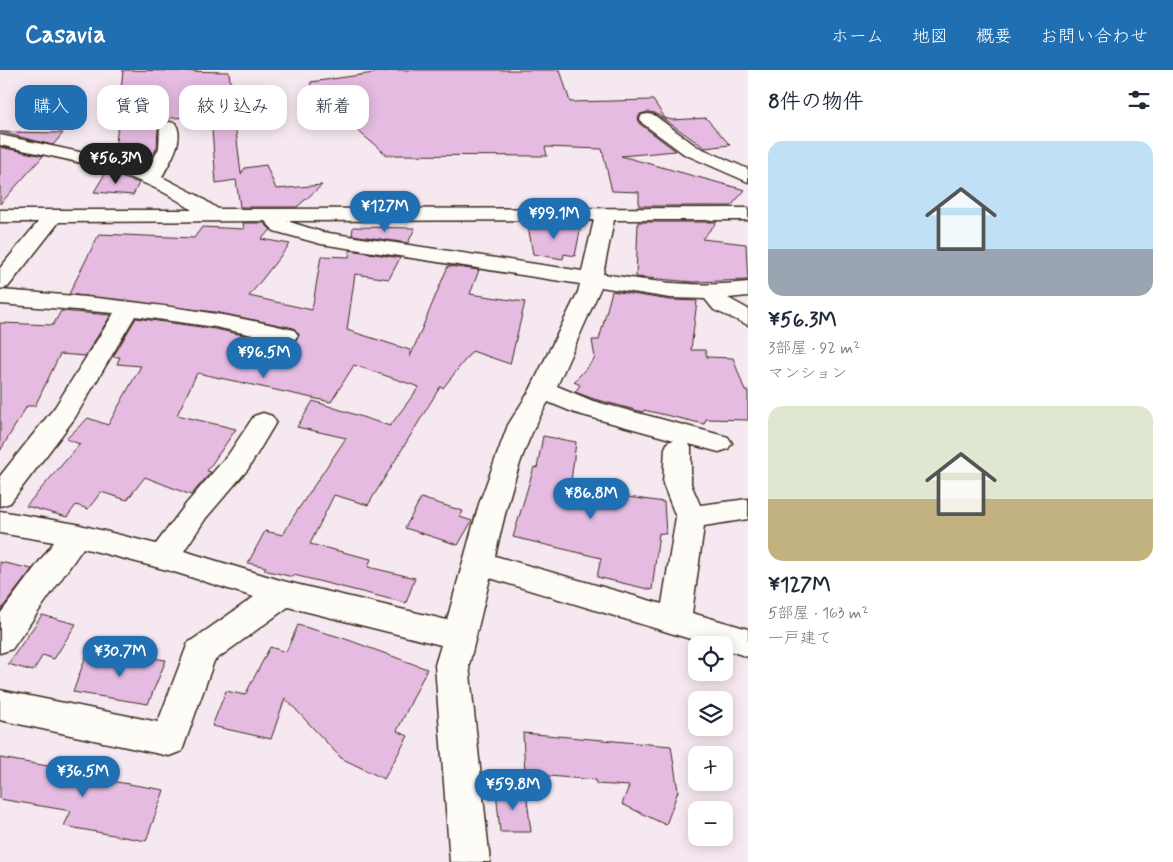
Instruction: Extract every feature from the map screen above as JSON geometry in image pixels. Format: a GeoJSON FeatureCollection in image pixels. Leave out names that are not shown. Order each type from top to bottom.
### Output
{"type":"FeatureCollection","features":[{"type":"Feature","properties":{"kind":"street"},"geometry":{"type":"LineString","coordinates":[[648,120],[690,150],[748,176]]}},
{"type":"Feature","properties":{"kind":"street"},"geometry":{"type":"LineString","coordinates":[[152,179],[168,148],[169,130]]}},
{"type":"Feature","properties":{"kind":"street"},"geometry":{"type":"LineString","coordinates":[[0,140],[142,174],[194,200],[214,216]]}},
{"type":"Feature","properties":{"kind":"street"},"geometry":{"type":"LineString","coordinates":[[698,172],[723,166]]}},
{"type":"Feature","properties":{"kind":"street"},"geometry":{"type":"LineString","coordinates":[[470,862],[452,664],[493,504],[521,425],[543,390],[589,292],[605,214]]}},
{"type":"Feature","properties":{"kind":"street"},"geometry":{"type":"LineString","coordinates":[[0,216],[748,214]]}},
{"type":"Feature","properties":{"kind":"street"},"geometry":{"type":"LineString","coordinates":[[271,215],[281,227],[321,238],[592,280],[670,290],[711,294],[748,289]]}},
{"type":"Feature","properties":{"kind":"street"},"geometry":{"type":"LineString","coordinates":[[2,278],[53,216]]}},
{"type":"Feature","properties":{"kind":"street"},"geometry":{"type":"LineString","coordinates":[[711,294],[722,305],[748,318]]}},
{"type":"Feature","properties":{"kind":"street"},"geometry":{"type":"LineString","coordinates":[[0,297],[129,307],[232,321],[286,334]]}},
{"type":"Feature","properties":{"kind":"street"},"geometry":{"type":"LineString","coordinates":[[0,496],[65,413],[129,307]]}},
{"type":"Feature","properties":{"kind":"street"},"geometry":{"type":"LineString","coordinates":[[543,390],[584,407],[719,443]]}},
{"type":"Feature","properties":{"kind":"street"},"geometry":{"type":"LineString","coordinates":[[163,557],[196,511],[238,462],[263,422]]}},
{"type":"Feature","properties":{"kind":"street"},"geometry":{"type":"LineString","coordinates":[[675,621],[691,517],[677,484],[678,448]]}},
{"type":"Feature","properties":{"kind":"street"},"geometry":{"type":"LineString","coordinates":[[691,517],[748,509]]}},
{"type":"Feature","properties":{"kind":"street"},"geometry":{"type":"LineString","coordinates":[[0,522],[76,535],[163,557],[284,593],[458,636]]}},
{"type":"Feature","properties":{"kind":"street"},"geometry":{"type":"LineString","coordinates":[[0,639],[76,535]]}},
{"type":"Feature","properties":{"kind":"street"},"geometry":{"type":"LineString","coordinates":[[478,563],[748,643]]}},
{"type":"Feature","properties":{"kind":"street"},"geometry":{"type":"LineString","coordinates":[[0,705],[169,740],[200,653],[284,593]]}},
{"type":"Feature","properties":{"kind":"building"},"geometry":{"type":"Polygon","coordinates":[[[123,70],[229,72],[231,85],[179,85],[179,118],[169,119],[169,85],[122,85],[123,70]]]}},
{"type":"Feature","properties":{"kind":"building"},"geometry":{"type":"Polygon","coordinates":[[[395,70],[560,70],[570,102],[653,100],[665,118],[672,120],[706,118],[730,145],[705,148],[655,113],[648,112],[640,114],[638,118],[640,124],[676,151],[621,156],[745,190],[731,206],[639,206],[639,192],[612,191],[602,149],[545,147],[547,156],[387,155],[357,130],[369,130],[369,85],[311,85],[311,82],[395,70]]]}},
{"type":"Feature","properties":{"kind":"building"},"geometry":{"type":"Polygon","coordinates":[[[117,130],[158,130],[157,147],[146,169],[112,159],[115,154],[117,130]]]}},
{"type":"Feature","properties":{"kind":"building"},"geometry":{"type":"Polygon","coordinates":[[[212,130],[236,130],[241,174],[245,168],[266,165],[276,189],[322,185],[297,207],[240,207],[236,180],[216,183],[212,130]]]}},
{"type":"Feature","properties":{"kind":"building"},"geometry":{"type":"Polygon","coordinates":[[[0,132],[63,133],[53,145],[0,132]]]}},
{"type":"Feature","properties":{"kind":"building"},"geometry":{"type":"Polygon","coordinates":[[[0,147],[43,156],[0,204],[0,147]]]}},
{"type":"Feature","properties":{"kind":"building"},"geometry":{"type":"Polygon","coordinates":[[[106,172],[139,183],[133,195],[94,192],[106,172]]]}},
{"type":"Feature","properties":{"kind":"building"},"geometry":{"type":"Polygon","coordinates":[[[638,222],[717,222],[702,239],[746,244],[748,280],[693,282],[636,277],[638,222]]]}},
{"type":"Feature","properties":{"kind":"building"},"geometry":{"type":"Polygon","coordinates":[[[243,223],[264,223],[271,230],[261,239],[290,244],[249,296],[312,310],[321,256],[349,257],[350,250],[400,258],[389,279],[355,274],[347,330],[410,350],[410,357],[448,266],[479,270],[470,294],[525,302],[510,364],[472,351],[443,388],[440,387],[368,505],[334,495],[310,544],[371,559],[368,567],[415,578],[406,603],[294,575],[293,577],[264,570],[266,567],[248,563],[265,531],[283,535],[346,438],[297,427],[313,401],[390,426],[419,387],[354,365],[331,402],[197,373],[177,415],[236,429],[207,471],[211,472],[191,495],[145,477],[127,500],[101,492],[88,509],[76,505],[67,517],[26,506],[80,444],[66,439],[88,418],[108,425],[141,366],[117,364],[120,357],[113,357],[136,318],[215,329],[286,344],[294,342],[299,336],[294,328],[215,312],[69,294],[99,234],[194,238],[202,227],[244,229],[243,223]]]}},
{"type":"Feature","properties":{"kind":"building"},"geometry":{"type":"Polygon","coordinates":[[[528,226],[581,226],[575,256],[564,254],[563,259],[533,254],[528,226]]]}},
{"type":"Feature","properties":{"kind":"building"},"geometry":{"type":"Polygon","coordinates":[[[353,227],[415,228],[408,243],[352,235],[353,227]]]}},
{"type":"Feature","properties":{"kind":"building"},"geometry":{"type":"Polygon","coordinates":[[[612,291],[670,300],[697,301],[691,350],[705,350],[707,357],[733,358],[745,391],[748,391],[748,420],[706,419],[704,424],[644,410],[643,412],[575,392],[580,385],[574,382],[595,358],[592,340],[599,340],[612,291]]]}},
{"type":"Feature","properties":{"kind":"building"},"geometry":{"type":"Polygon","coordinates":[[[61,311],[111,315],[85,356],[60,354],[35,406],[27,406],[0,451],[0,323],[53,325],[61,311]]]}},
{"type":"Feature","properties":{"kind":"building"},"geometry":{"type":"Polygon","coordinates":[[[543,436],[576,442],[570,489],[664,502],[666,534],[659,533],[652,590],[597,577],[601,558],[513,537],[534,467],[537,468],[543,436]]]}},
{"type":"Feature","properties":{"kind":"building"},"geometry":{"type":"Polygon","coordinates":[[[421,498],[463,511],[460,517],[472,521],[458,545],[405,528],[421,498]]]}},
{"type":"Feature","properties":{"kind":"building"},"geometry":{"type":"Polygon","coordinates":[[[0,562],[32,569],[0,611],[0,562]]]}},
{"type":"Feature","properties":{"kind":"building"},"geometry":{"type":"Polygon","coordinates":[[[42,615],[76,624],[54,659],[43,655],[33,671],[8,664],[42,615]]]}},
{"type":"Feature","properties":{"kind":"building"},"geometry":{"type":"Polygon","coordinates":[[[298,625],[343,638],[427,669],[397,731],[408,736],[384,779],[341,758],[285,698],[271,739],[212,726],[226,691],[245,695],[270,647],[286,652],[298,625]]]}},
{"type":"Feature","properties":{"kind":"building"},"geometry":{"type":"Polygon","coordinates":[[[130,655],[166,660],[148,704],[73,692],[86,656],[127,662],[130,655]]]}},
{"type":"Feature","properties":{"kind":"building"},"geometry":{"type":"Polygon","coordinates":[[[523,733],[671,746],[678,791],[666,825],[622,804],[629,786],[596,784],[596,780],[525,774],[523,733]]]}},
{"type":"Feature","properties":{"kind":"building"},"geometry":{"type":"Polygon","coordinates":[[[0,758],[72,770],[70,774],[164,790],[146,841],[64,826],[71,811],[0,799],[0,758]]]}},
{"type":"Feature","properties":{"kind":"building"},"geometry":{"type":"Polygon","coordinates":[[[496,790],[526,791],[531,832],[500,832],[496,790]]]}}]}
